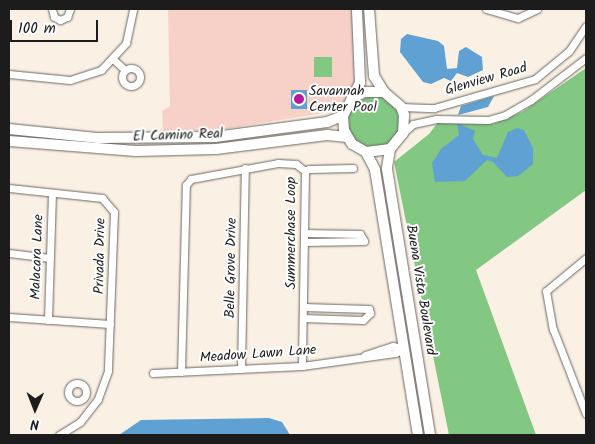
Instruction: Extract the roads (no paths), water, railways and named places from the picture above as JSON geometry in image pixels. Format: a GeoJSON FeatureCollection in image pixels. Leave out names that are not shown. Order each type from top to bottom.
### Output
{"type":"FeatureCollection","features":[{"type":"Feature","properties":{"kind":"main road"},"geometry":{"type":"LineString","coordinates":[[357,9],[360,82],[355,97],[343,116],[347,137],[366,152],[390,149],[403,133],[404,115],[401,107],[384,92],[374,76],[369,28],[370,9]]}},
{"type":"Feature","properties":{"kind":"main road"},"geometry":{"type":"LineString","coordinates":[[357,29],[369,28]]}},
{"type":"Feature","properties":{"kind":"main road"},"geometry":{"type":"LineString","coordinates":[[355,97],[364,92],[384,92]]}},
{"type":"Feature","properties":{"kind":"main road","name":"El Camino Real"},"geometry":{"type":"LineString","coordinates":[[9,129],[136,139],[264,132],[327,122],[343,116]]}},
{"type":"Feature","properties":{"kind":"main road"},"geometry":{"type":"LineString","coordinates":[[264,132],[266,144]]}},
{"type":"Feature","properties":{"kind":"main road","name":"El Camino Real"},"geometry":{"type":"LineString","coordinates":[[9,141],[136,151],[266,144],[327,135],[347,137]]}},
{"type":"Feature","properties":{"kind":"main road","name":"Buena Vista Boulevard"},"geometry":{"type":"LineString","coordinates":[[390,149],[387,169],[430,435]]}},
{"type":"Feature","properties":{"kind":"main road","name":"Buena Vista Boulevard"},"geometry":{"type":"LineString","coordinates":[[366,152],[376,170],[418,435]]}},
{"type":"Feature","properties":{"kind":"main road"},"geometry":{"type":"LineString","coordinates":[[404,349],[416,347]]}},
{"type":"Feature","properties":{"kind":"street"},"geometry":{"type":"LineString","coordinates":[[52,9],[54,17],[60,20],[68,17],[70,9]]}},
{"type":"Feature","properties":{"kind":"street"},"geometry":{"type":"LineString","coordinates":[[9,74],[70,80],[91,75],[114,60],[131,33],[134,9]]}},
{"type":"Feature","properties":{"kind":"street"},"geometry":{"type":"LineString","coordinates":[[486,9],[518,18],[537,9]]}},
{"type":"Feature","properties":{"kind":"street","name":"Glenview Road"},"geometry":{"type":"LineString","coordinates":[[401,107],[434,108],[535,79],[557,63],[586,26]]}},
{"type":"Feature","properties":{"kind":"street","name":"Glenview Road"},"geometry":{"type":"LineString","coordinates":[[403,133],[418,122],[455,118],[488,120],[518,109],[586,58]]}},
{"type":"Feature","properties":{"kind":"street"},"geometry":{"type":"LineString","coordinates":[[114,60],[125,70]]}},
{"type":"Feature","properties":{"kind":"street","name":"Summerchase Loop"},"geometry":{"type":"LineString","coordinates":[[181,372],[186,185],[191,179],[245,168],[287,164],[296,164],[305,171],[302,366]]}},
{"type":"Feature","properties":{"kind":"street","name":"Belle Grove Drive"},"geometry":{"type":"LineString","coordinates":[[241,369],[245,168]]}},
{"type":"Feature","properties":{"kind":"street"},"geometry":{"type":"LineString","coordinates":[[305,171],[352,168]]}},
{"type":"Feature","properties":{"kind":"street","name":"Privada Drive"},"geometry":{"type":"LineString","coordinates":[[9,188],[102,198],[112,208],[108,371],[98,399],[80,422],[59,435]]}},
{"type":"Feature","properties":{"kind":"street","name":"Malacara Lane"},"geometry":{"type":"LineString","coordinates":[[48,320],[52,194]]}},
{"type":"Feature","properties":{"kind":"street"},"geometry":{"type":"LineString","coordinates":[[304,233],[360,234],[364,241],[304,242]]}},
{"type":"Feature","properties":{"kind":"street"},"geometry":{"type":"LineString","coordinates":[[9,253],[50,258]]}},
{"type":"Feature","properties":{"kind":"street"},"geometry":{"type":"LineString","coordinates":[[586,258],[546,291],[553,329],[586,414]]}},
{"type":"Feature","properties":{"kind":"street"},"geometry":{"type":"LineString","coordinates":[[303,307],[369,309],[370,313],[363,320],[303,318]]}},
{"type":"Feature","properties":{"kind":"street"},"geometry":{"type":"LineString","coordinates":[[9,317],[110,324]]}},
{"type":"Feature","properties":{"kind":"street","name":"Meadow Lawn Lane"},"geometry":{"type":"LineString","coordinates":[[153,372],[302,366],[365,355],[395,353],[404,349]]}},
{"type":"Feature","properties":{"kind":"street"},"geometry":{"type":"LineString","coordinates":[[83,400],[91,408]]}},
{"type":"Feature","properties":{"kind":"water"},"geometry":{"type":"Polygon","coordinates":[[[407,34],[438,41],[444,46],[447,69],[457,68],[459,51],[466,47],[482,57],[483,70],[468,77],[457,73],[451,81],[444,78],[431,84],[423,82],[400,52],[401,39],[407,34]]]}},
{"type":"Feature","properties":{"kind":"water","name":"Savannah Center Pool"},"geometry":{"type":"Polygon","coordinates":[[[291,90],[307,90],[307,109],[291,109],[291,90]]]}},
{"type":"Feature","properties":{"kind":"water"},"geometry":{"type":"Polygon","coordinates":[[[494,96],[488,107],[458,115],[461,106],[494,96]]]}},
{"type":"Feature","properties":{"kind":"water"},"geometry":{"type":"Polygon","coordinates":[[[457,123],[475,131],[473,139],[483,155],[497,158],[508,132],[517,128],[524,130],[533,148],[533,164],[518,176],[507,177],[493,162],[487,160],[465,181],[435,182],[432,163],[441,149],[459,135],[457,123]]]}},
{"type":"Feature","properties":{"kind":"water"},"geometry":{"type":"Polygon","coordinates":[[[269,418],[282,422],[290,435],[119,435],[141,420],[269,418]]]}},
{"type":"Feature","properties":{"kind":"place","name":"Savannah Center Pool"},"geometry":{"type":"Point","coordinates":[299,99]}}]}
